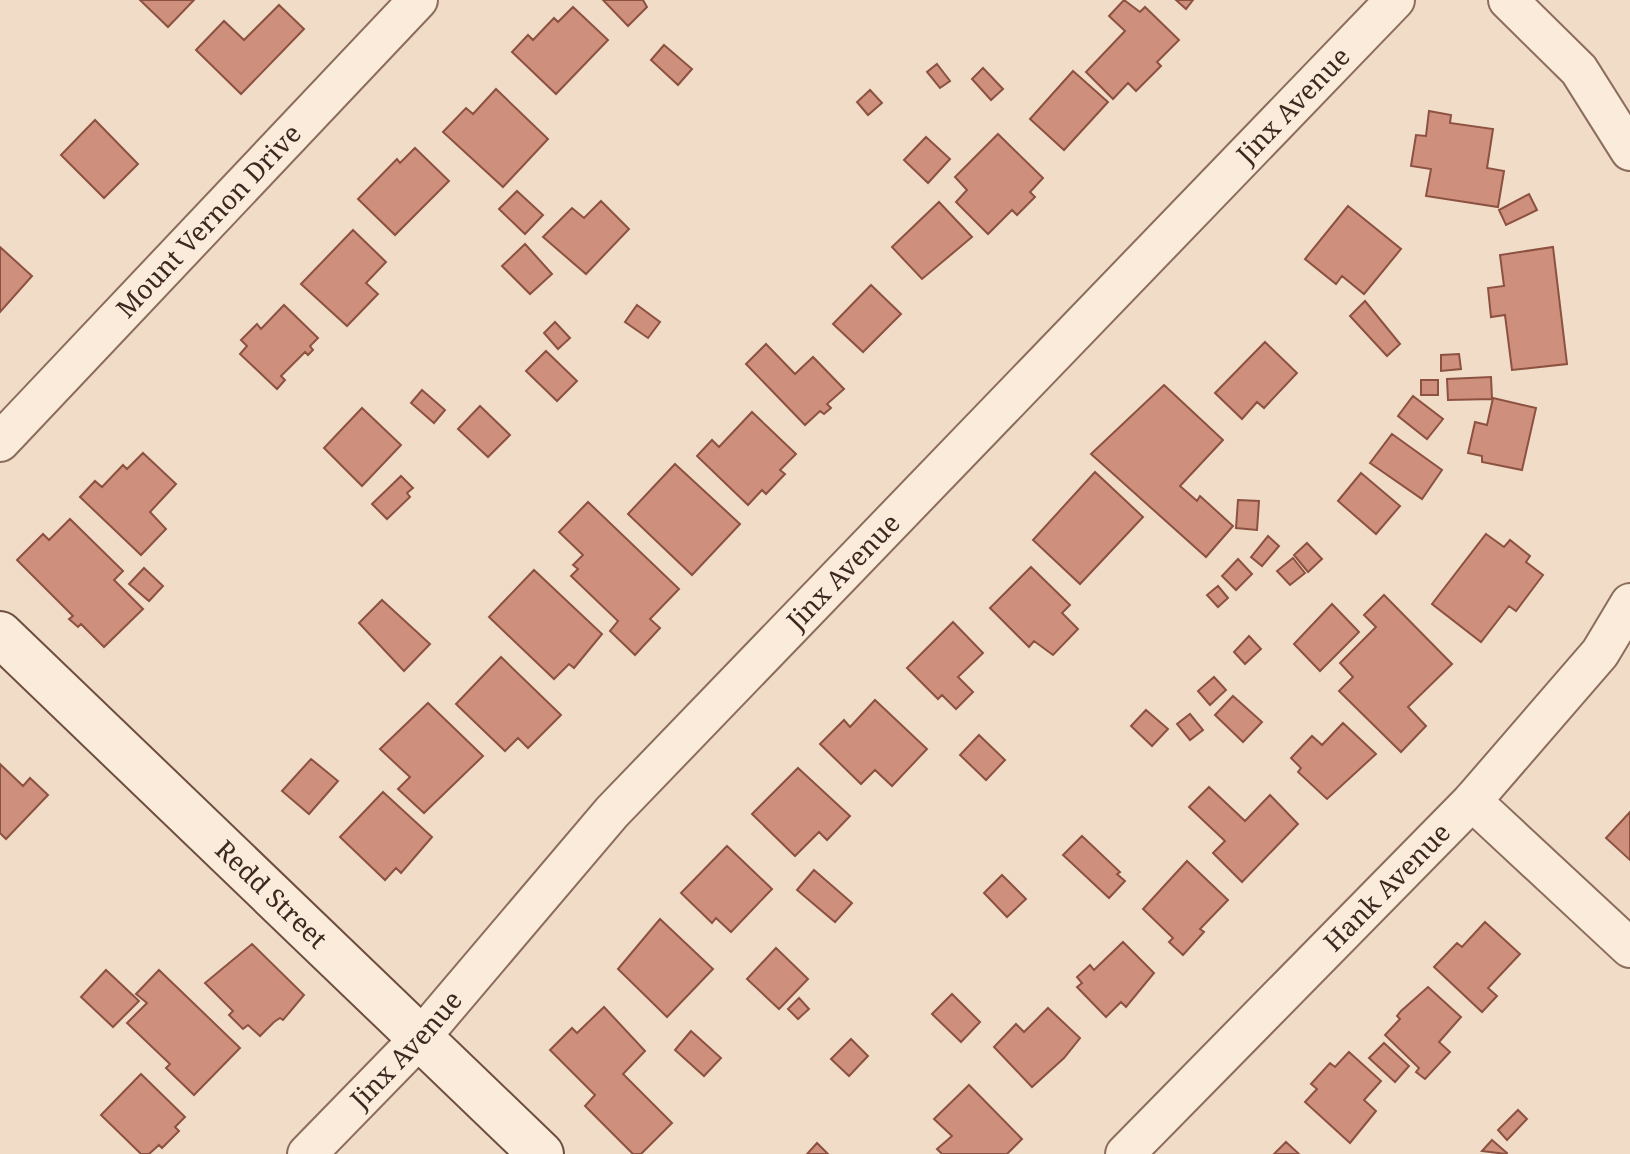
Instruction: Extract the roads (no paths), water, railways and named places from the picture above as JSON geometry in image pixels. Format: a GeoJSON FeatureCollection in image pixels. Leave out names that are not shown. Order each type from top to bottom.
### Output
{"type":"FeatureCollection","features":[{"type":"Feature","properties":{"kind":"street","name":"Mount Vernon Drive"},"geometry":{"type":"LineString","coordinates":[[0,442],[418,0]]}},
{"type":"Feature","properties":{"kind":"street","name":"Jinx Avenue"},"geometry":{"type":"LineString","coordinates":[[307,1154],[421,1037],[612,812],[1395,0]]}},
{"type":"Feature","properties":{"kind":"street"},"geometry":{"type":"LineString","coordinates":[[1508,0],[1579,70],[1630,151]]}},
{"type":"Feature","properties":{"kind":"street","name":"Hank Avenue"},"geometry":{"type":"LineString","coordinates":[[1125,1154],[1472,801],[1600,653],[1630,603]]}},
{"type":"Feature","properties":{"kind":"street","name":"Redd Street"},"geometry":{"type":"LineString","coordinates":[[0,634],[541,1154]]}},
{"type":"Feature","properties":{"kind":"street"},"geometry":{"type":"LineString","coordinates":[[1472,801],[1630,948]]}}]}
